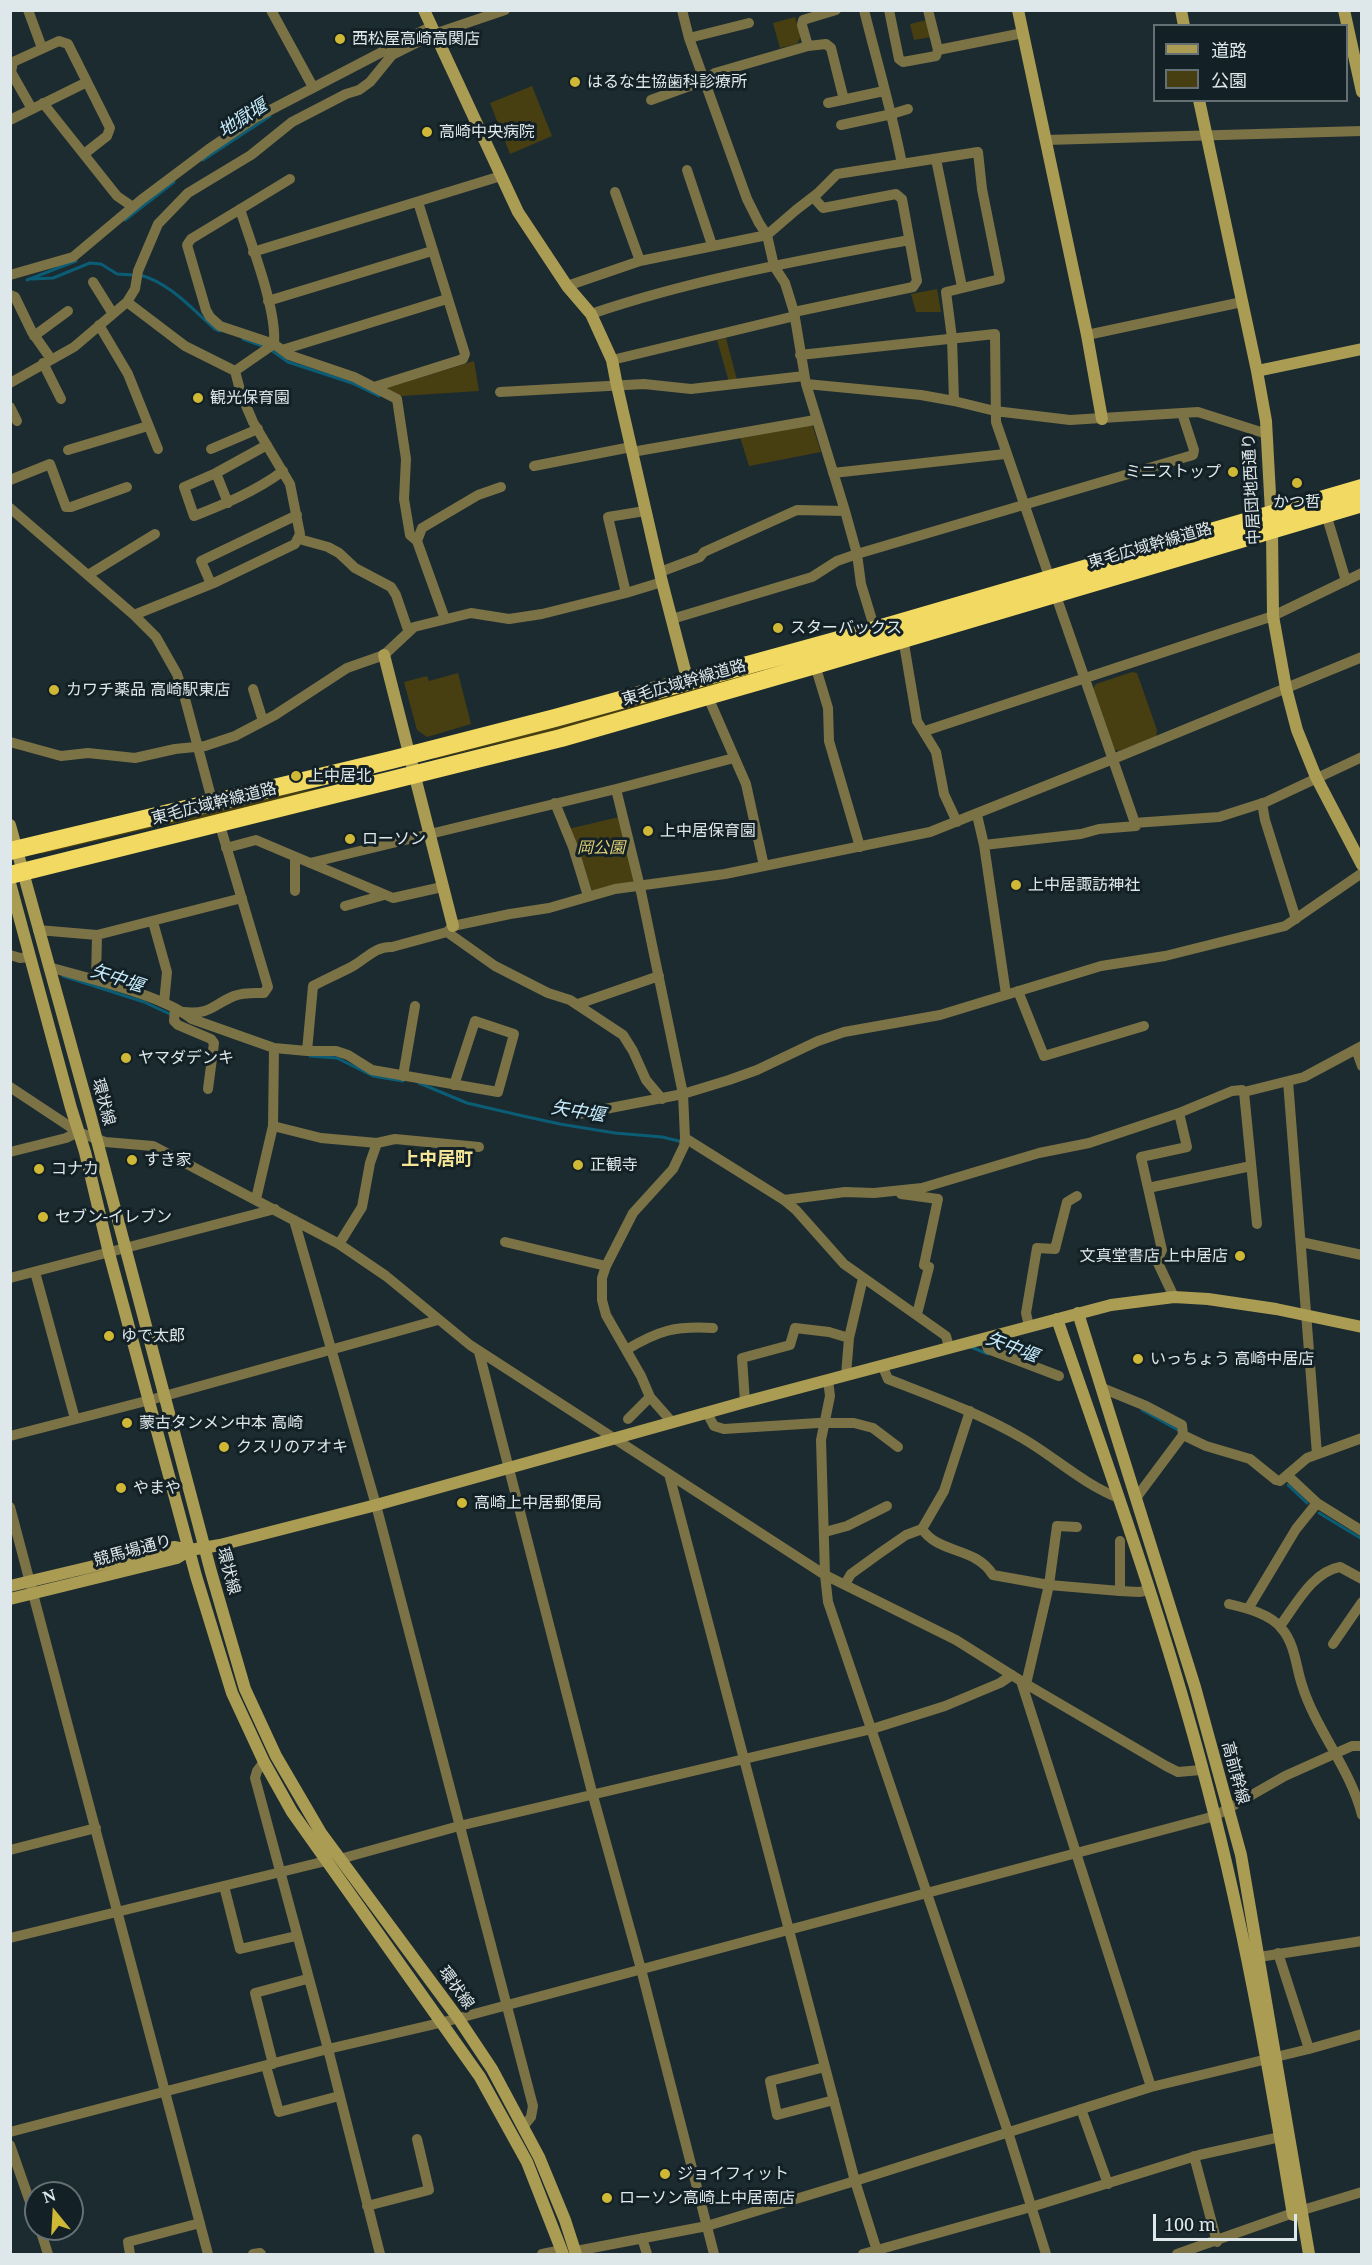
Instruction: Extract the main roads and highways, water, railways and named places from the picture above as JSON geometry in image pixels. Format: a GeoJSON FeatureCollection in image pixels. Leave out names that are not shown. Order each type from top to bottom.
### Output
{"type":"FeatureCollection","features":[{"type":"Feature","properties":{"kind":"highway","name":"東毛広域幹線道路"},"geometry":{"type":"LineString","coordinates":[[14,850],[213,804],[688,682],[877,638],[1271,523],[1362,488]]}},
{"type":"Feature","properties":{"kind":"highway","name":"東毛広域幹線道路"},"geometry":{"type":"LineString","coordinates":[[1271,523],[1326,514],[1362,503]]}},
{"type":"Feature","properties":{"kind":"highway","name":"東毛広域幹線道路"},"geometry":{"type":"LineString","coordinates":[[14,877],[219,822],[561,738],[708,697],[815,666],[877,638],[903,638],[1053,586]]}},
{"type":"Feature","properties":{"kind":"waterway","name":"地獄堰"},"geometry":{"type":"LineString","coordinates":[[203,160],[270,116]]}},
{"type":"Feature","properties":{"kind":"waterway","name":"地獄堰"},"geometry":{"type":"LineString","coordinates":[[125,220],[174,182]]}},
{"type":"Feature","properties":{"kind":"waterway","name":"地獄堰"},"geometry":{"type":"LineString","coordinates":[[27,280],[76,261]]}},
{"type":"Feature","properties":{"kind":"waterway"},"geometry":{"type":"LineString","coordinates":[[32,279],[53,278],[90,263],[101,264],[117,274],[133,275]]}},
{"type":"Feature","properties":{"kind":"waterway"},"geometry":{"type":"LineString","coordinates":[[140,275],[171,290],[220,331]]}},
{"type":"Feature","properties":{"kind":"waterway"},"geometry":{"type":"LineString","coordinates":[[243,339],[265,347]]}},
{"type":"Feature","properties":{"kind":"waterway"},"geometry":{"type":"LineString","coordinates":[[271,350],[288,362],[352,383],[379,396]]}},
{"type":"Feature","properties":{"kind":"waterway","name":"矢中堰"},"geometry":{"type":"LineString","coordinates":[[63,976],[144,1002],[172,1015]]}},
{"type":"Feature","properties":{"kind":"waterway","name":"矢中堰"},"geometry":{"type":"LineString","coordinates":[[310,1056],[337,1058],[373,1076],[403,1081]]}},
{"type":"Feature","properties":{"kind":"waterway","name":"矢中堰"},"geometry":{"type":"LineString","coordinates":[[419,1083],[467,1103],[523,1116],[615,1133],[662,1137],[683,1142]]}},
{"type":"Feature","properties":{"kind":"waterway","name":"矢中堰"},"geometry":{"type":"LineString","coordinates":[[971,1347],[988,1354]]}},
{"type":"Feature","properties":{"kind":"waterway","name":"矢中堰"},"geometry":{"type":"LineString","coordinates":[[1142,1410],[1178,1430]]}},
{"type":"Feature","properties":{"kind":"waterway","name":"矢中堰"},"geometry":{"type":"LineString","coordinates":[[1288,1485],[1307,1503]]}},
{"type":"Feature","properties":{"kind":"waterway","name":"矢中堰"},"geometry":{"type":"LineString","coordinates":[[1319,1513],[1362,1539]]}},
{"type":"Feature","properties":{"kind":"place","name":"西松屋高崎高関店"},"geometry":{"type":"Point","coordinates":[340,39]}},
{"type":"Feature","properties":{"kind":"place","name":"はるな生協歯科診療所"},"geometry":{"type":"Point","coordinates":[575,82]}},
{"type":"Feature","properties":{"kind":"place","name":"高崎中央病院"},"geometry":{"type":"Point","coordinates":[427,132]}},
{"type":"Feature","properties":{"kind":"place","name":"観光保育園"},"geometry":{"type":"Point","coordinates":[198,398]}},
{"type":"Feature","properties":{"kind":"place","name":"ミニストップ"},"geometry":{"type":"Point","coordinates":[1233,472]}},
{"type":"Feature","properties":{"kind":"place","name":"かつ哲"},"geometry":{"type":"Point","coordinates":[1297,483]}},
{"type":"Feature","properties":{"kind":"place","name":"スターバックス"},"geometry":{"type":"Point","coordinates":[778,628]}},
{"type":"Feature","properties":{"kind":"place","name":"カワチ薬品 高崎駅東店"},"geometry":{"type":"Point","coordinates":[54,690]}},
{"type":"Feature","properties":{"kind":"place","name":"上中居北"},"geometry":{"type":"Point","coordinates":[296,776]}},
{"type":"Feature","properties":{"kind":"place","name":"上中居保育園"},"geometry":{"type":"Point","coordinates":[648,831]}},
{"type":"Feature","properties":{"kind":"place","name":"ローソン"},"geometry":{"type":"Point","coordinates":[350,839]}},
{"type":"Feature","properties":{"kind":"place","name":"上中居諏訪神社"},"geometry":{"type":"Point","coordinates":[1016,885]}},
{"type":"Feature","properties":{"kind":"place","name":"ヤマダデンキ"},"geometry":{"type":"Point","coordinates":[126,1058]}},
{"type":"Feature","properties":{"kind":"place","name":"すき家"},"geometry":{"type":"Point","coordinates":[132,1160]}},
{"type":"Feature","properties":{"kind":"place","name":"正観寺"},"geometry":{"type":"Point","coordinates":[578,1165]}},
{"type":"Feature","properties":{"kind":"place","name":"コナカ"},"geometry":{"type":"Point","coordinates":[39,1169]}},
{"type":"Feature","properties":{"kind":"place","name":"セブン-イレブン"},"geometry":{"type":"Point","coordinates":[43,1217]}},
{"type":"Feature","properties":{"kind":"place","name":"文真堂書店 上中居店"},"geometry":{"type":"Point","coordinates":[1240,1256]}},
{"type":"Feature","properties":{"kind":"place","name":"ゆで太郎"},"geometry":{"type":"Point","coordinates":[109,1336]}},
{"type":"Feature","properties":{"kind":"place","name":"いっちょう 高崎中居店"},"geometry":{"type":"Point","coordinates":[1138,1359]}},
{"type":"Feature","properties":{"kind":"place","name":"蒙古タンメン中本 高崎"},"geometry":{"type":"Point","coordinates":[127,1423]}},
{"type":"Feature","properties":{"kind":"place","name":"クスリのアオキ"},"geometry":{"type":"Point","coordinates":[224,1447]}},
{"type":"Feature","properties":{"kind":"place","name":"やまや"},"geometry":{"type":"Point","coordinates":[121,1488]}},
{"type":"Feature","properties":{"kind":"place","name":"高崎上中居郵便局"},"geometry":{"type":"Point","coordinates":[462,1503]}},
{"type":"Feature","properties":{"kind":"place","name":"ジョイフィット"},"geometry":{"type":"Point","coordinates":[665,2174]}},
{"type":"Feature","properties":{"kind":"place","name":"ローソン高崎上中居南店"},"geometry":{"type":"Point","coordinates":[607,2198]}},
{"type":"Feature","properties":{"kind":"district","name":"上中居町"},"geometry":{"type":"Point","coordinates":[437,1160]}},
{"type":"Feature","properties":{"kind":"park label","name":"岡公園"},"geometry":{"type":"Point","coordinates":[601,848]}}]}
